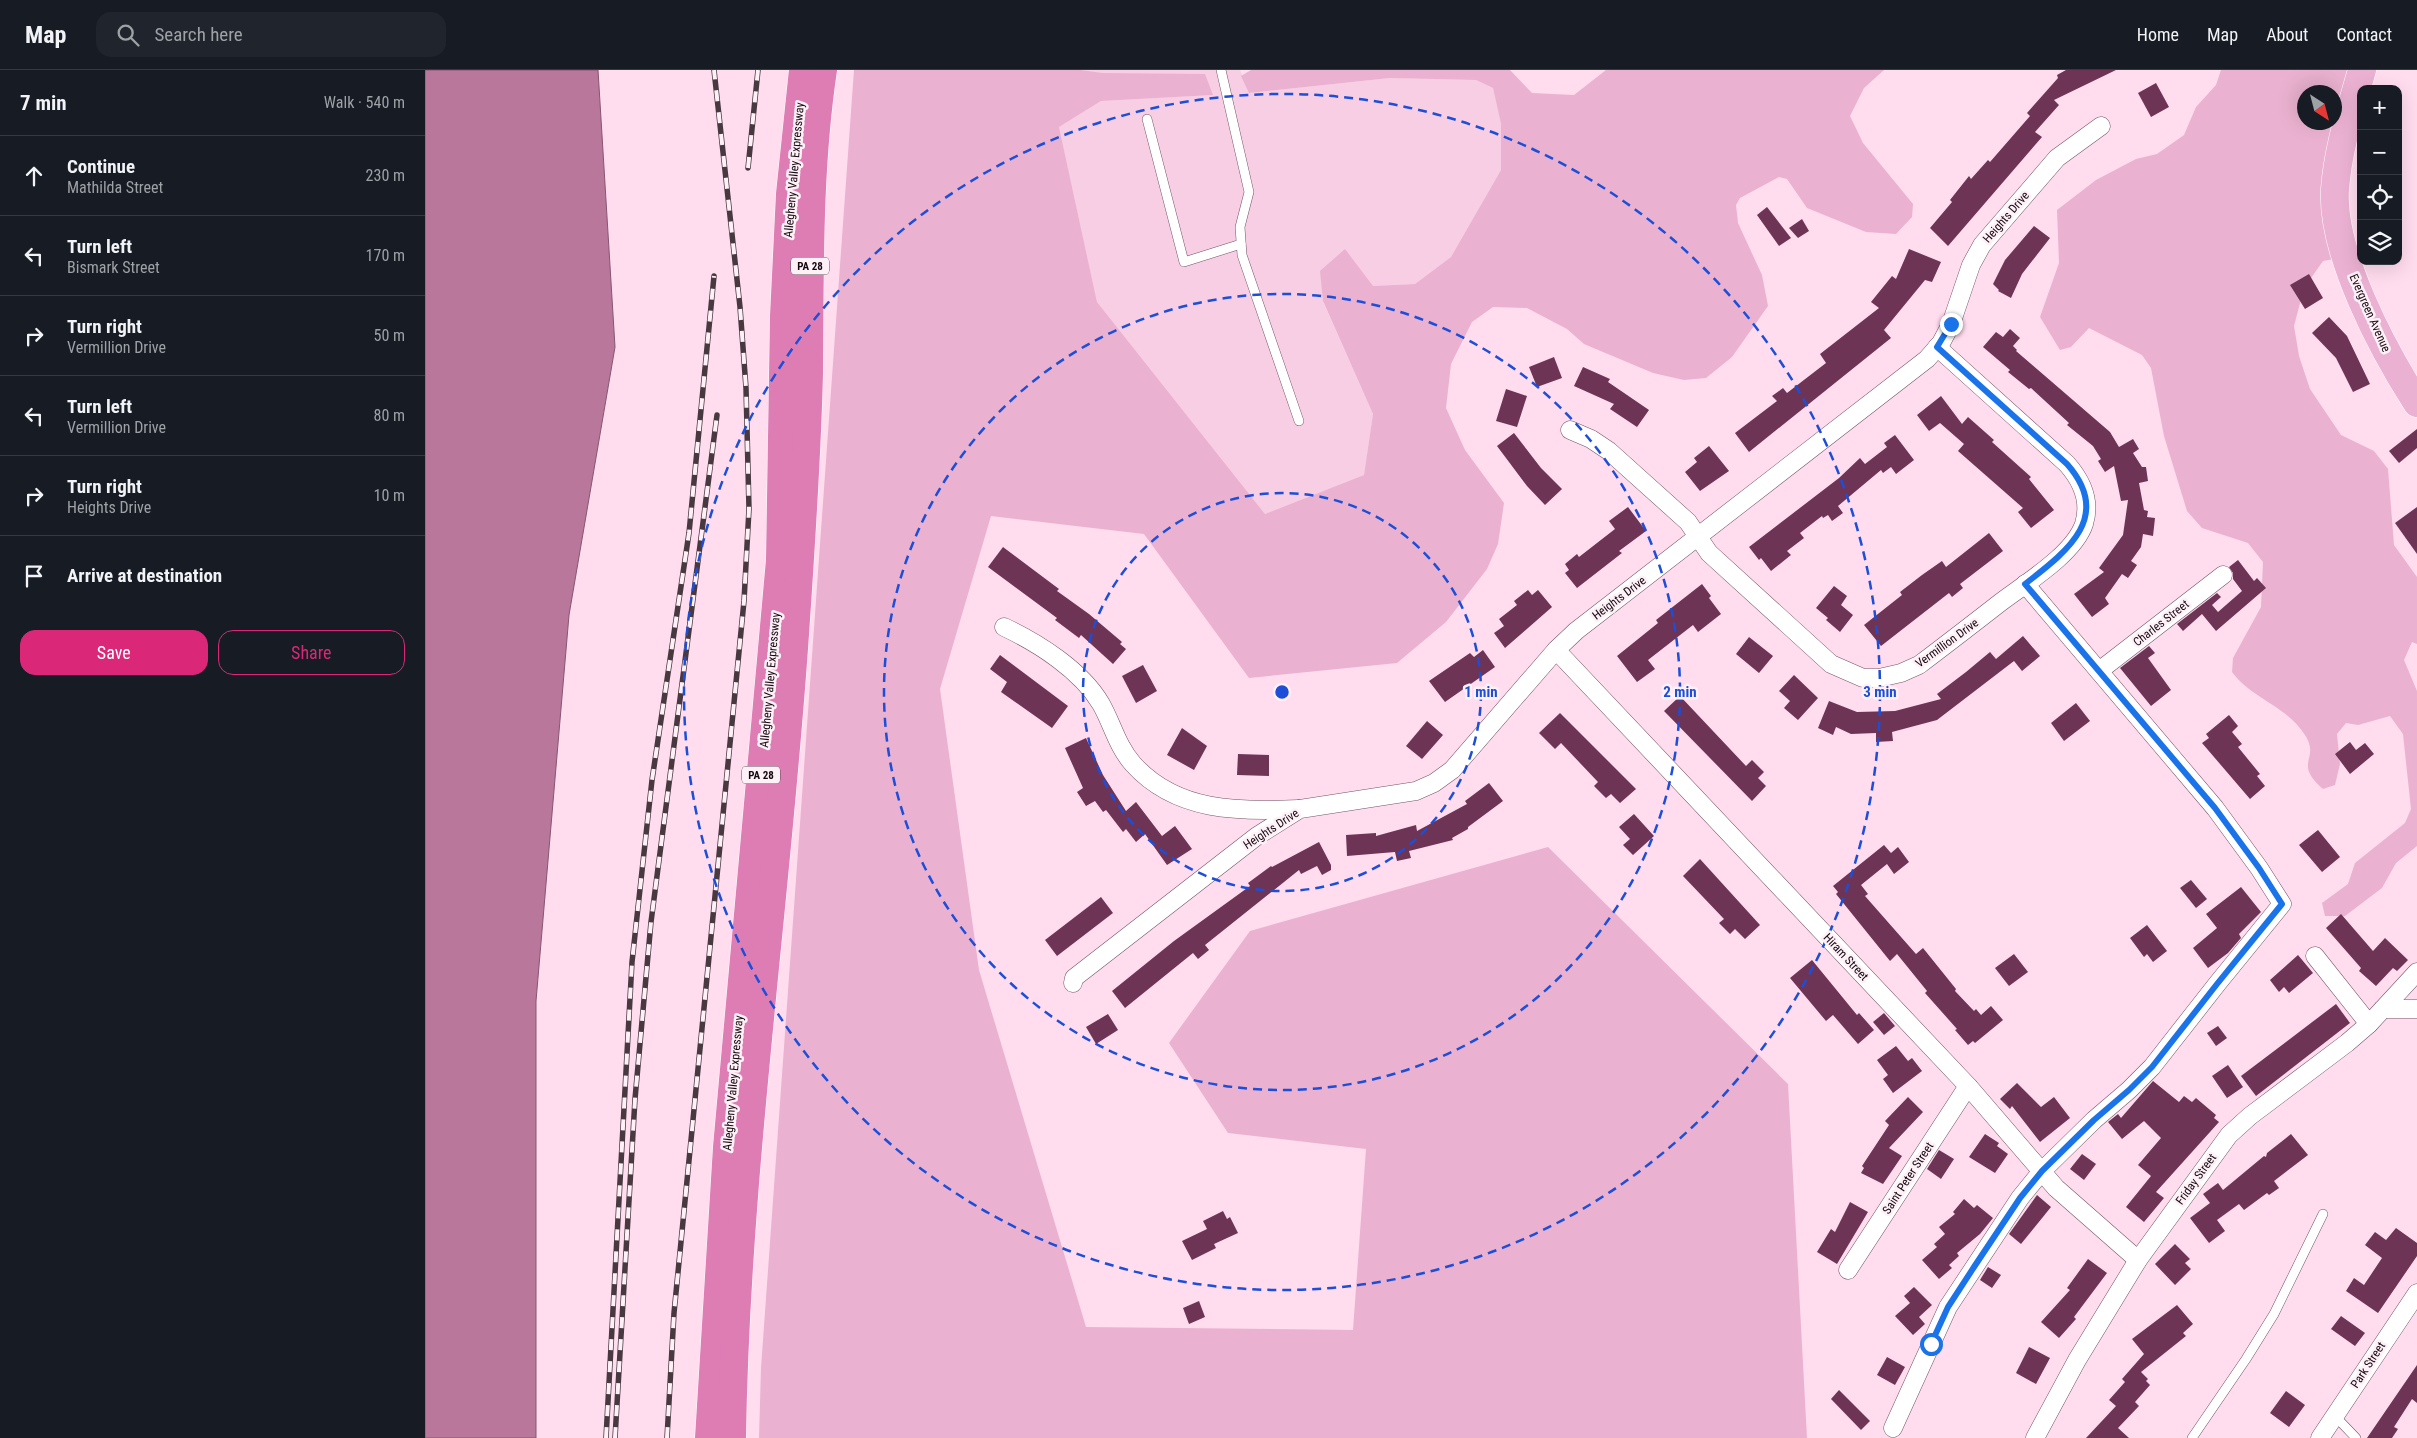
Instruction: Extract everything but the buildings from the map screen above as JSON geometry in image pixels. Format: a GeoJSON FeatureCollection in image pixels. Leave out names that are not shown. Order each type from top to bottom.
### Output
{"type":"FeatureCollection","features":[{"type":"Feature","properties":{"kind":"highway"},"geometry":{"type":"LineString","coordinates":[[797,70],[798,111]]}},
{"type":"Feature","properties":{"kind":"highway","name":"Allegheny Valley Expressway"},"geometry":{"type":"LineString","coordinates":[[709,1438],[727,1147],[780,560],[784,316],[791,194],[803,70]]}},
{"type":"Feature","properties":{"kind":"highway","name":"Allegheny Valley Expressway"},"geometry":{"type":"LineString","coordinates":[[731,1438],[745,1177],[792,680],[807,463],[810,235],[814,151],[823,70]]}},
{"type":"Feature","properties":{"kind":"highway"},"geometry":{"type":"LineString","coordinates":[[807,463],[821,370],[835,123],[841,70]]}},
{"type":"Feature","properties":{"kind":"main road","name":"Evergreen Avenue"},"geometry":{"type":"LineString","coordinates":[[2362,70],[2340,149],[2335,190],[2337,219],[2347,258],[2375,329],[2417,403]]}},
{"type":"Feature","properties":{"kind":"street","name":"Heights Drive"},"geometry":{"type":"LineString","coordinates":[[1073,983],[1075,978],[1257,836],[1300,809],[1416,791],[1434,783],[1452,770],[1557,650],[1576,631],[1699,538],[1927,359],[1951,324],[1971,266],[1982,245],[2057,158],[2101,126]]}},
{"type":"Feature","properties":{"kind":"street","name":"Vermillion Drive"},"geometry":{"type":"LineString","coordinates":[[1570,430],[1591,439],[1609,450],[1688,522],[1709,553],[1831,664],[1863,678],[1879,678],[1901,673],[1919,665],[2054,561],[2076,539],[2084,524],[2087,508],[2085,494],[2078,477],[2067,464],[1937,347]]}},
{"type":"Feature","properties":{"kind":"street","name":"Charles Street"},"geometry":{"type":"LineString","coordinates":[[2099,671],[2223,575]]}},
{"type":"Feature","properties":{"kind":"street"},"geometry":{"type":"LineString","coordinates":[[1893,1428],[1948,1307],[2020,1198],[2042,1171],[2152,1067],[2282,904],[2259,868],[2215,808],[2025,584]]}},
{"type":"Feature","properties":{"kind":"street"},"geometry":{"type":"LineString","coordinates":[[1004,627],[1029,639],[1058,659],[1086,686],[1100,703],[1118,742],[1133,763],[1156,784],[1179,797],[1202,805],[1260,811],[1300,809]]}},
{"type":"Feature","properties":{"kind":"street","name":"Hiram Street"},"geometry":{"type":"LineString","coordinates":[[1557,650],[1968,1086],[2056,1188],[2100,1229],[2138,1260]]}},
{"type":"Feature","properties":{"kind":"street"},"geometry":{"type":"LineString","coordinates":[[2315,956],[2369,1024]]}},
{"type":"Feature","properties":{"kind":"street","name":"Friday Street"},"geometry":{"type":"LineString","coordinates":[[2035,1438],[2077,1360],[2138,1260],[2229,1135],[2250,1116],[2347,1044],[2369,1024],[2417,972]]}},
{"type":"Feature","properties":{"kind":"street"},"geometry":{"type":"LineString","coordinates":[[2383,1009],[2417,1009]]}},
{"type":"Feature","properties":{"kind":"street","name":"Saint Peter Street"},"geometry":{"type":"LineString","coordinates":[[1848,1270],[1968,1086]]}},
{"type":"Feature","properties":{"kind":"street","name":"Park Street"},"geometry":{"type":"LineString","coordinates":[[2320,1438],[2417,1293]]}},
{"type":"Feature","properties":{"kind":"lane"},"geometry":{"type":"LineString","coordinates":[[1221,70],[1249,192],[1239,227],[1242,255],[1299,421]]}},
{"type":"Feature","properties":{"kind":"lane"},"geometry":{"type":"LineString","coordinates":[[1147,119],[1184,262],[1241,244]]}},
{"type":"Feature","properties":{"kind":"lane"},"geometry":{"type":"LineString","coordinates":[[2192,1438],[2274,1314],[2323,1214]]}},
{"type":"Feature","properties":{"kind":"lane"},"geometry":{"type":"LineString","coordinates":[[2335,1416],[2356,1438]]}},
{"type":"Feature","properties":{"kind":"shaded area"},"geometry":{"type":"Polygon","coordinates":[[[425,70],[598,70],[615,347],[569,615],[536,1001],[536,1438],[425,1438],[425,70]]]}},
{"type":"Feature","properties":{"kind":"shaded area"},"geometry":{"type":"Polygon","coordinates":[[[854,70],[1081,70],[1102,73],[1205,74],[1213,95],[1101,101],[1059,127],[1097,302],[1265,514],[1364,475],[1373,414],[1323,301],[1320,271],[1345,249],[1373,286],[1415,284],[1451,257],[1501,170],[1501,124],[1493,88],[1476,80],[1390,78],[1249,93],[1241,76],[1251,70],[1510,70],[1532,93],[1574,95],[1606,70],[1884,70],[1864,88],[1850,116],[1863,143],[1913,204],[1912,217],[1896,234],[1866,232],[1807,208],[1787,179],[1779,177],[1740,198],[1736,205],[1738,223],[1762,275],[1768,306],[1732,357],[1706,378],[1684,380],[1653,373],[1584,344],[1567,329],[1527,308],[1493,307],[1472,322],[1451,364],[1446,408],[1465,450],[1504,503],[1498,544],[1487,569],[1446,622],[1397,663],[1249,678],[1144,534],[991,516],[940,689],[979,970],[1086,1327],[1353,1330],[1366,1149],[1228,1133],[1169,1043],[1250,931],[1548,847],[1788,1084],[1807,1438],[759,1438],[761,1368],[854,70]]]}},
{"type":"Feature","properties":{"kind":"shaded area"},"geometry":{"type":"Polygon","coordinates":[[[1081,70],[1240,70],[1249,93],[1390,78],[1476,80],[1493,88],[1501,124],[1501,170],[1451,257],[1415,284],[1373,286],[1323,302],[1373,414],[1364,475],[1265,514],[1097,302],[1059,127],[1101,101],[1212,95],[1081,70]]]}},
{"type":"Feature","properties":{"kind":"shaded area"},"geometry":{"type":"Polygon","coordinates":[[[2221,70],[2349,70],[2334,259],[2323,261],[2304,288],[2294,326],[2299,356],[2310,389],[2341,435],[2374,451],[2388,469],[2394,545],[2417,577],[2417,644],[2412,642],[2404,660],[2417,691],[2417,846],[2396,863],[2382,888],[2345,916],[2325,916],[2322,903],[2348,884],[2355,863],[2405,823],[2411,809],[2403,734],[2390,716],[2358,725],[2346,723],[2337,734],[2340,764],[2335,785],[2323,789],[2314,780],[2309,773],[2308,767],[2309,743],[2298,725],[2279,709],[2249,689],[2232,672],[2233,658],[2261,607],[2263,562],[2248,543],[2202,528],[2187,511],[2164,436],[2151,368],[2142,355],[2089,328],[2071,347],[2060,350],[2040,317],[2059,263],[2057,210],[2096,180],[2136,159],[2157,154],[2184,135],[2196,107],[2216,85],[2221,70]]]}},
{"type":"Feature","properties":{"kind":"railway"},"geometry":{"type":"LineString","coordinates":[[667,1438],[674,1313],[744,601],[749,509],[746,388],[740,307],[714,70]]}},
{"type":"Feature","properties":{"kind":"railway"},"geometry":{"type":"LineString","coordinates":[[748,168],[758,70]]}},
{"type":"Feature","properties":{"kind":"railway"},"geometry":{"type":"LineString","coordinates":[[606,1438],[632,962],[652,780],[689,533],[714,276]]}},
{"type":"Feature","properties":{"kind":"railway"},"geometry":{"type":"LineString","coordinates":[[615,1438],[635,1099],[651,922],[717,415]]}},
{"type":"Feature","properties":{"kind":"route"},"geometry":{"type":"LineString","coordinates":[[1931,1344],[1948,1307],[2020,1198],[2042,1171],[2152,1067],[2282,904],[2259,868],[2215,808],[2025,584],[2054,561],[2076,539],[2084,524],[2087,508],[2085,494],[2078,477],[2067,464],[1937,347],[1951,324]]}}]}
